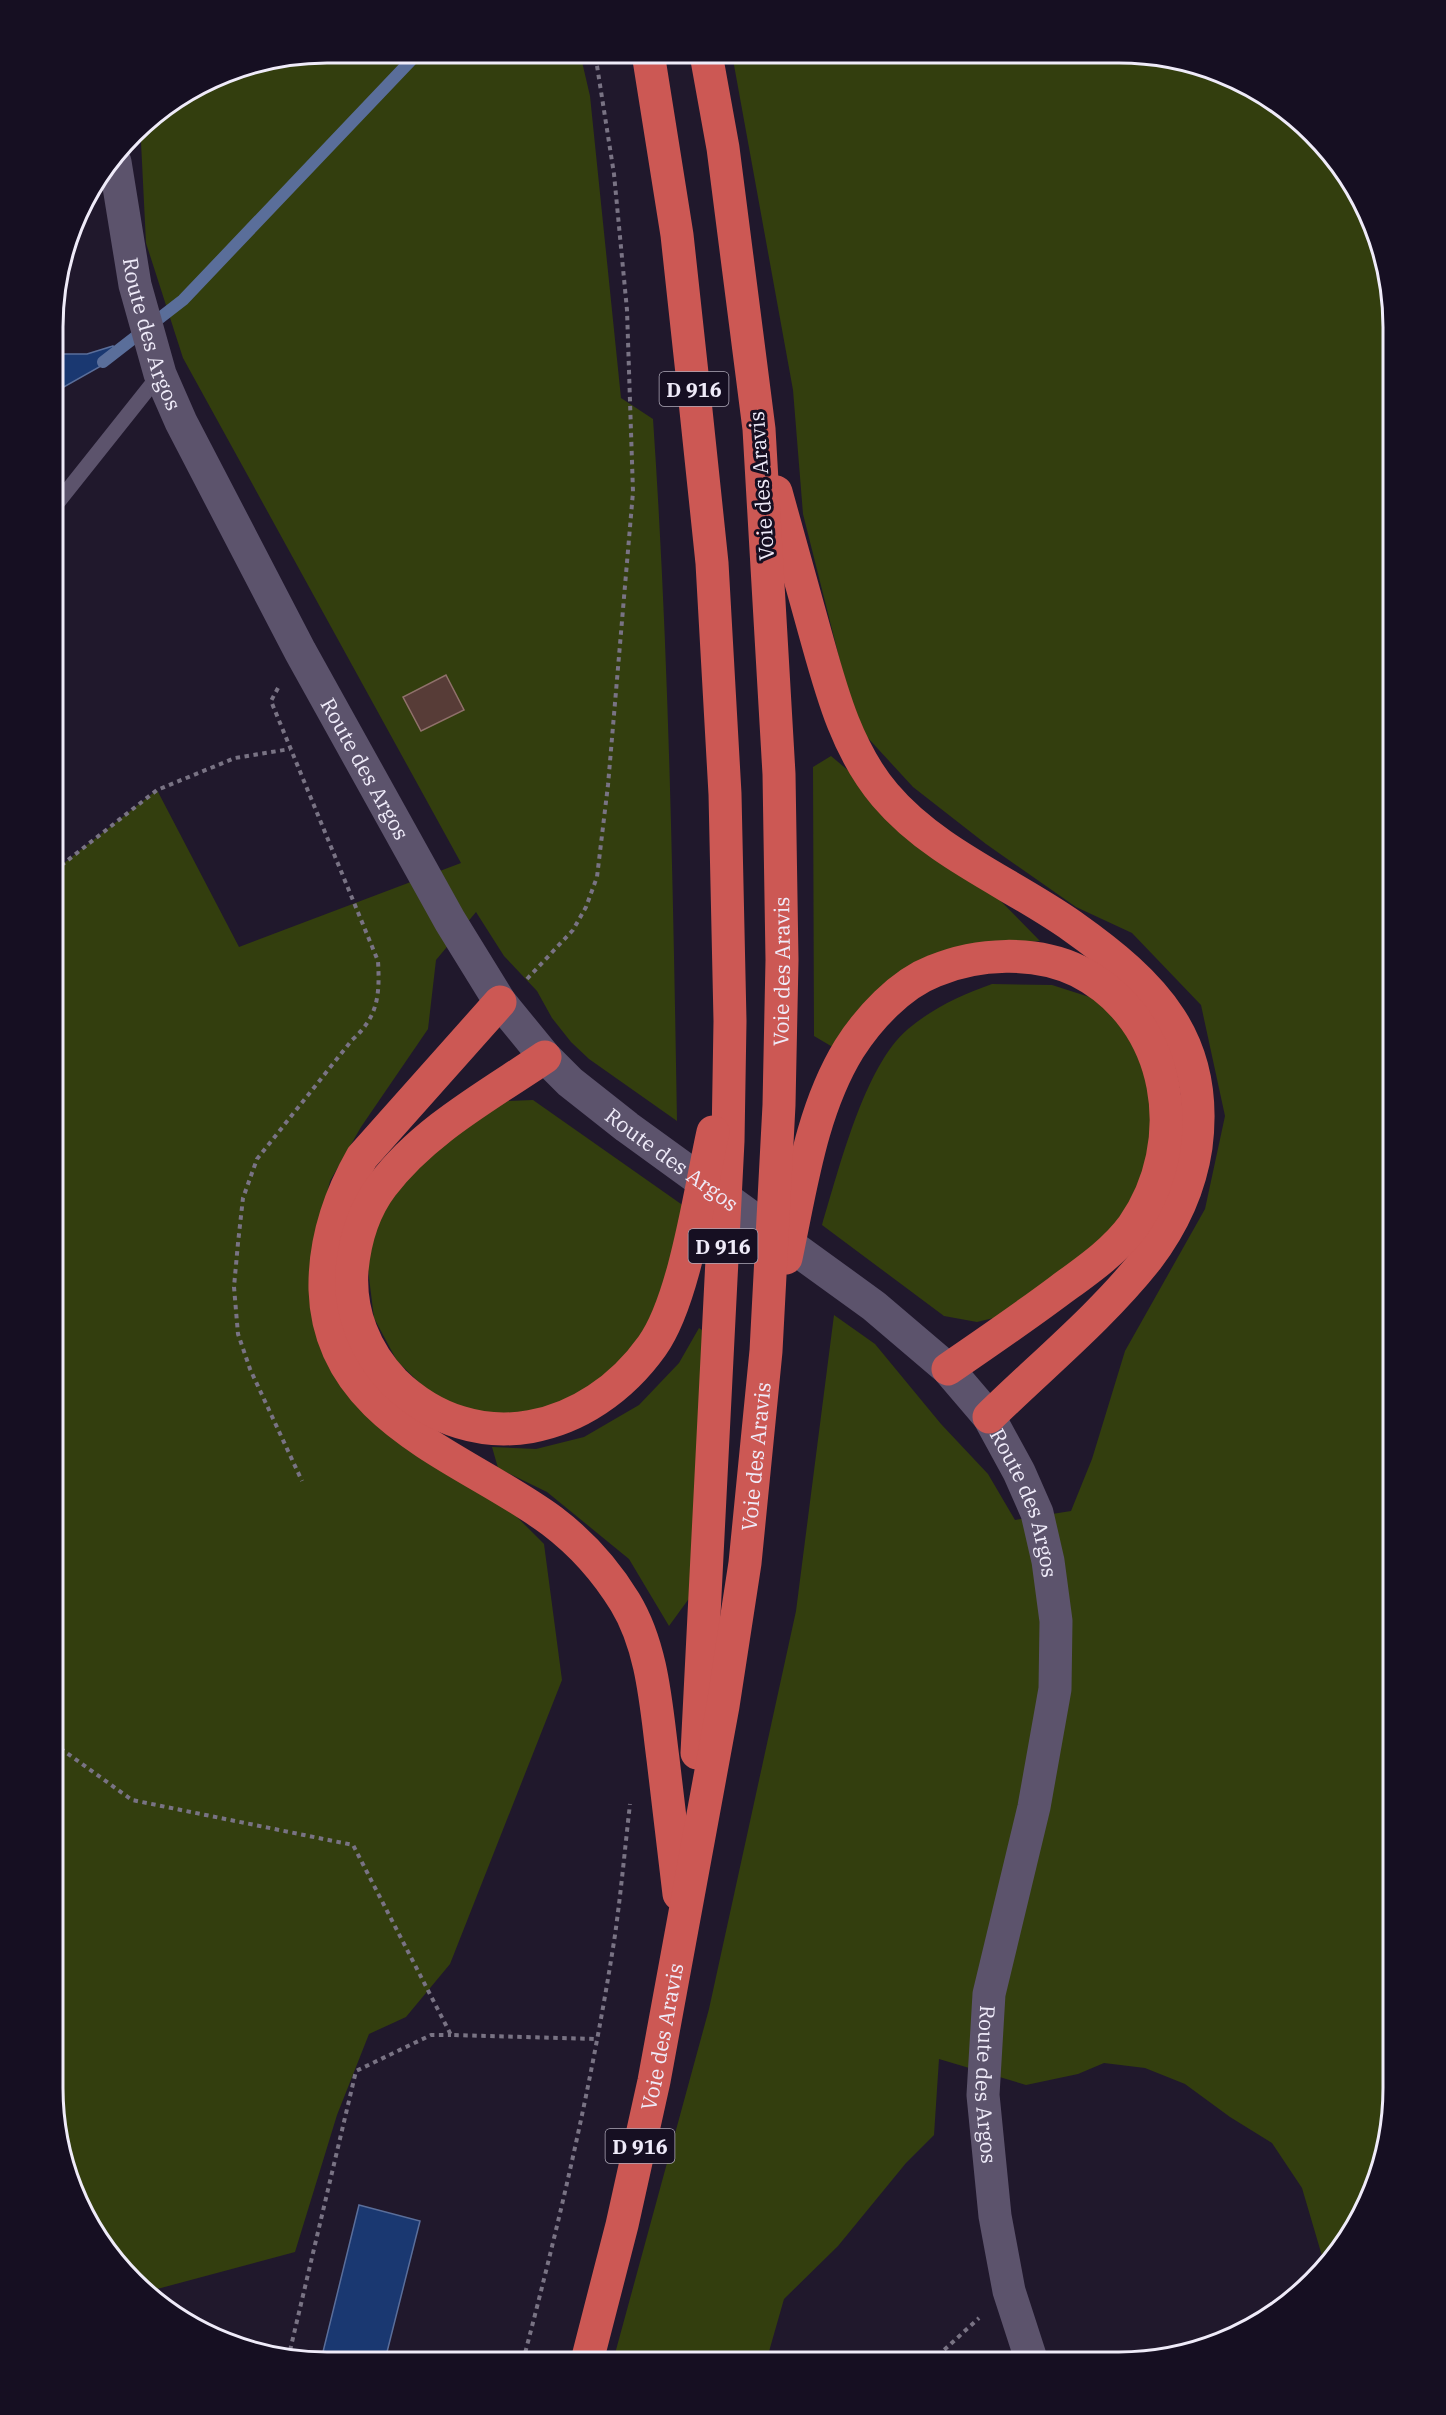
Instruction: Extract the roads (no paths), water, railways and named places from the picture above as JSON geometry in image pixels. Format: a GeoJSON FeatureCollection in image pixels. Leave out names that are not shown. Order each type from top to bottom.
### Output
{"type":"FeatureCollection","features":[{"type":"Feature","properties":{"kind":"highway","name":"Voie des Aravis"},"geometry":{"type":"LineString","coordinates":[[650,63],[677,235],[712,564],[725,794],[730,1021],[728,1141],[690,1887]]}},
{"type":"Feature","properties":{"kind":"highway","name":"Voie des Aravis"},"geometry":{"type":"LineString","coordinates":[[588,2352],[625,2214],[683,1930],[723,1706],[745,1563],[766,1351],[779,1105],[782,960],[779,774],[759,429],[723,148],[708,63]]}},
{"type":"Feature","properties":{"kind":"highway"},"geometry":{"type":"LineString","coordinates":[[759,429],[830,687],[843,724],[868,773],[885,796],[935,839],[1069,924],[1107,951],[1140,981],[1183,1039],[1196,1076],[1200,1103],[1194,1159],[1186,1190],[1163,1236],[1145,1260],[1103,1306],[988,1417]]}},
{"type":"Feature","properties":{"kind":"highway"},"geometry":{"type":"LineString","coordinates":[[766,1351],[818,1121],[836,1075],[862,1030],[900,993],[933,971],[992,957],[1013,957],[1055,963],[1077,971],[1097,983],[1117,1000],[1144,1036],[1163,1078],[1167,1101],[1164,1153],[1148,1200],[1122,1239],[1096,1263],[948,1369]]}},
{"type":"Feature","properties":{"kind":"highway"},"geometry":{"type":"LineString","coordinates":[[500,1002],[362,1157],[348,1181],[336,1210],[325,1270],[330,1328],[349,1370],[374,1402],[456,1464],[560,1527],[594,1560],[625,1602],[640,1633],[653,1683],[683,1930]]}},
{"type":"Feature","properties":{"kind":"highway"},"geometry":{"type":"LineString","coordinates":[[545,1057],[460,1113],[405,1160],[370,1204],[355,1245],[353,1302],[357,1321],[373,1355],[396,1384],[425,1406],[456,1421],[485,1428],[521,1429],[576,1414],[611,1391],[654,1344],[670,1308],[687,1251],[714,1129],[730,1021]]}},
{"type":"Feature","properties":{"kind":"street","name":"Route des Argos"},"geometry":{"type":"LineString","coordinates":[[116,168],[135,285],[160,374],[181,422],[300,651],[450,921],[500,1002],[545,1057],[570,1082],[627,1127],[874,1306],[948,1369],[988,1417],[1019,1472],[1037,1513],[1048,1561],[1056,1621],[1055,1689],[1046,1751],[989,1994],[984,2043],[985,2117],[995,2216],[1009,2292],[1029,2352]]}},
{"type":"Feature","properties":{"kind":"lane"},"geometry":{"type":"LineString","coordinates":[[63,496],[160,374]]}},
{"type":"Feature","properties":{"kind":"water"},"geometry":{"type":"Polygon","coordinates":[[[113,346],[117,357],[63,387],[63,354],[87,354],[113,346]]]}},
{"type":"Feature","properties":{"kind":"water"},"geometry":{"type":"Polygon","coordinates":[[[359,2205],[420,2221],[387,2352],[323,2352],[359,2205]]]}},
{"type":"Feature","properties":{"kind":"waterway"},"geometry":{"type":"LineString","coordinates":[[103,362],[183,300],[408,63]]}}]}
